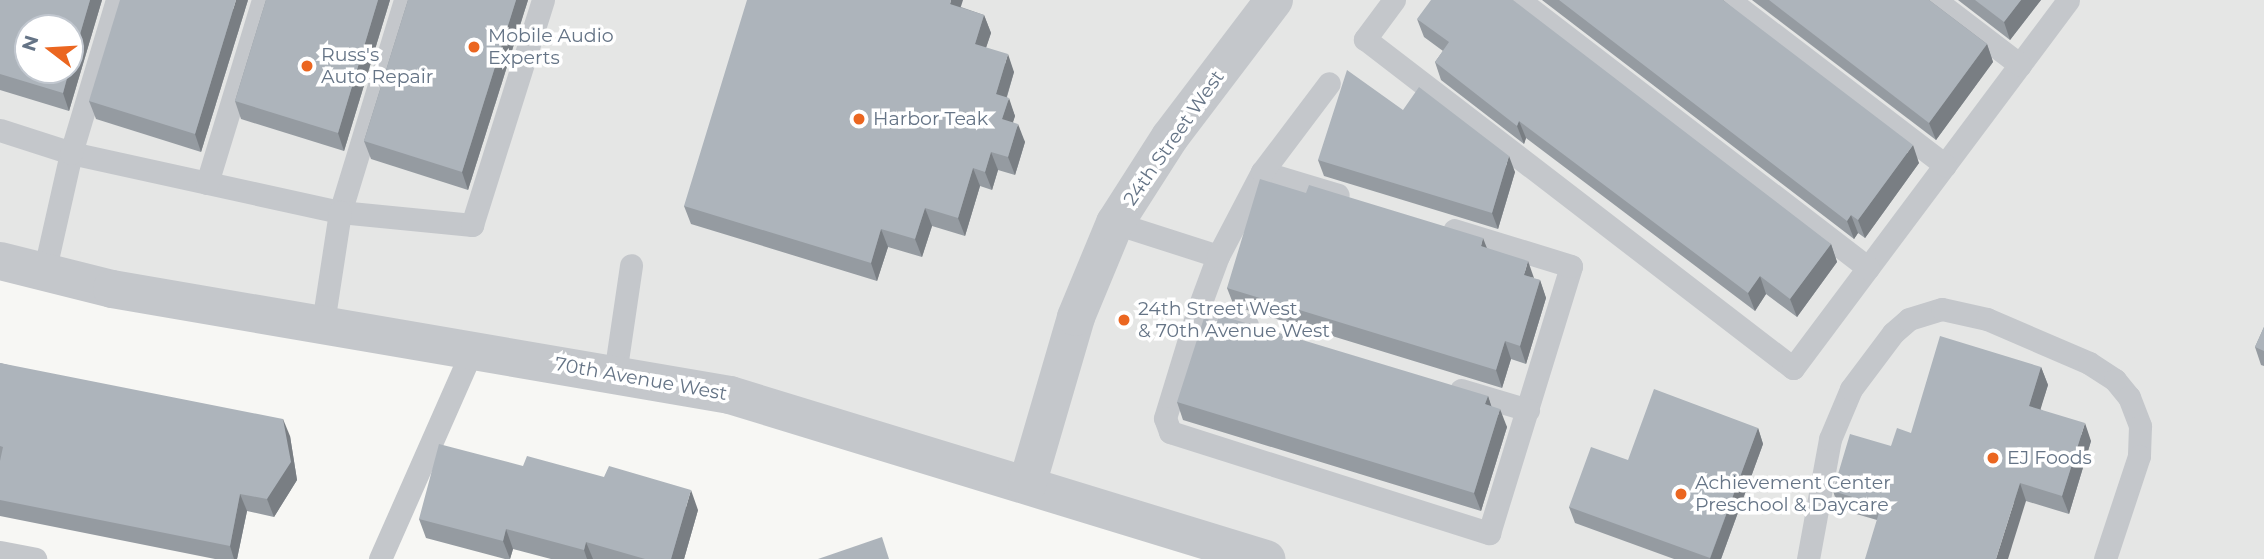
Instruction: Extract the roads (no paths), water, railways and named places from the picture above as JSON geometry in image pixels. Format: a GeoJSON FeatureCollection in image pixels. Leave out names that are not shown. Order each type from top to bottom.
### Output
{"type":"FeatureCollection","features":[{"type":"Feature","properties":{"kind":"street","name":"24th Street West"},"geometry":{"type":"LineString","coordinates":[[1027,485],[1076,317],[1115,223],[1170,137],[1274,0]]}},
{"type":"Feature","properties":{"kind":"street","name":"70th Avenue West"},"geometry":{"type":"LineString","coordinates":[[0,261],[111,289],[615,374],[781,408],[1266,559]]}},
{"type":"Feature","properties":{"kind":"lane"},"geometry":{"type":"LineString","coordinates":[[44,273],[71,153],[117,0]]}},
{"type":"Feature","properties":{"kind":"lane"},"geometry":{"type":"LineString","coordinates":[[207,183],[263,0]]}},
{"type":"Feature","properties":{"kind":"lane"},"geometry":{"type":"LineString","coordinates":[[323,323],[340,212],[405,0]]}},
{"type":"Feature","properties":{"kind":"lane"},"geometry":{"type":"LineString","coordinates":[[0,130],[71,153],[340,212],[472,225],[543,0]]}},
{"type":"Feature","properties":{"kind":"lane"},"geometry":{"type":"LineString","coordinates":[[1394,0],[1365,39],[1793,368],[2068,0]]}},
{"type":"Feature","properties":{"kind":"lane"},"geometry":{"type":"LineString","coordinates":[[1519,0],[1868,268]]}},
{"type":"Feature","properties":{"kind":"lane"},"geometry":{"type":"LineString","coordinates":[[1729,0],[1945,165]]}},
{"type":"Feature","properties":{"kind":"lane"},"geometry":{"type":"LineString","coordinates":[[1935,0],[2020,65]]}},
{"type":"Feature","properties":{"kind":"lane"},"geometry":{"type":"LineString","coordinates":[[1329,83],[1262,172],[1218,256],[1198,310],[1165,418],[1170,432],[1489,533],[1571,266],[1430,223]]}},
{"type":"Feature","properties":{"kind":"lane"},"geometry":{"type":"LineString","coordinates":[[1262,172],[1365,203]]}},
{"type":"Feature","properties":{"kind":"lane"},"geometry":{"type":"LineString","coordinates":[[1115,223],[1218,256]]}},
{"type":"Feature","properties":{"kind":"lane"},"geometry":{"type":"LineString","coordinates":[[615,374],[631,265]]}},
{"type":"Feature","properties":{"kind":"lane"},"geometry":{"type":"LineString","coordinates":[[1808,559],[1830,439],[1852,389],[1893,332],[1909,319],[1941,309],[1987,319],[2089,363],[2115,380],[2129,397],[2140,426],[2139,456],[2105,559]]}},
{"type":"Feature","properties":{"kind":"lane"},"geometry":{"type":"LineString","coordinates":[[1198,310],[1264,330]]}},
{"type":"Feature","properties":{"kind":"lane"},"geometry":{"type":"LineString","coordinates":[[380,559],[472,350]]}},
{"type":"Feature","properties":{"kind":"lane"},"geometry":{"type":"LineString","coordinates":[[1436,382],[1528,410]]}},
{"type":"Feature","properties":{"kind":"lane"},"geometry":{"type":"LineString","coordinates":[[0,552],[34,559]]}},
{"type":"Feature","properties":{"kind":"place","name":"Mobile Audio Experts"},"geometry":{"type":"Point","coordinates":[474,47]}},
{"type":"Feature","properties":{"kind":"place","name":"Russ's Auto Repair"},"geometry":{"type":"Point","coordinates":[307,66]}},
{"type":"Feature","properties":{"kind":"place","name":"Harbor Teak"},"geometry":{"type":"Point","coordinates":[859,119]}},
{"type":"Feature","properties":{"kind":"place","name":"24th Street West & 70th Avenue West"},"geometry":{"type":"Point","coordinates":[1124,320]}},
{"type":"Feature","properties":{"kind":"place","name":"EJ Foods"},"geometry":{"type":"Point","coordinates":[1993,458]}},
{"type":"Feature","properties":{"kind":"place","name":"Achievement Center Preschool & Daycare"},"geometry":{"type":"Point","coordinates":[1681,494]}}]}
